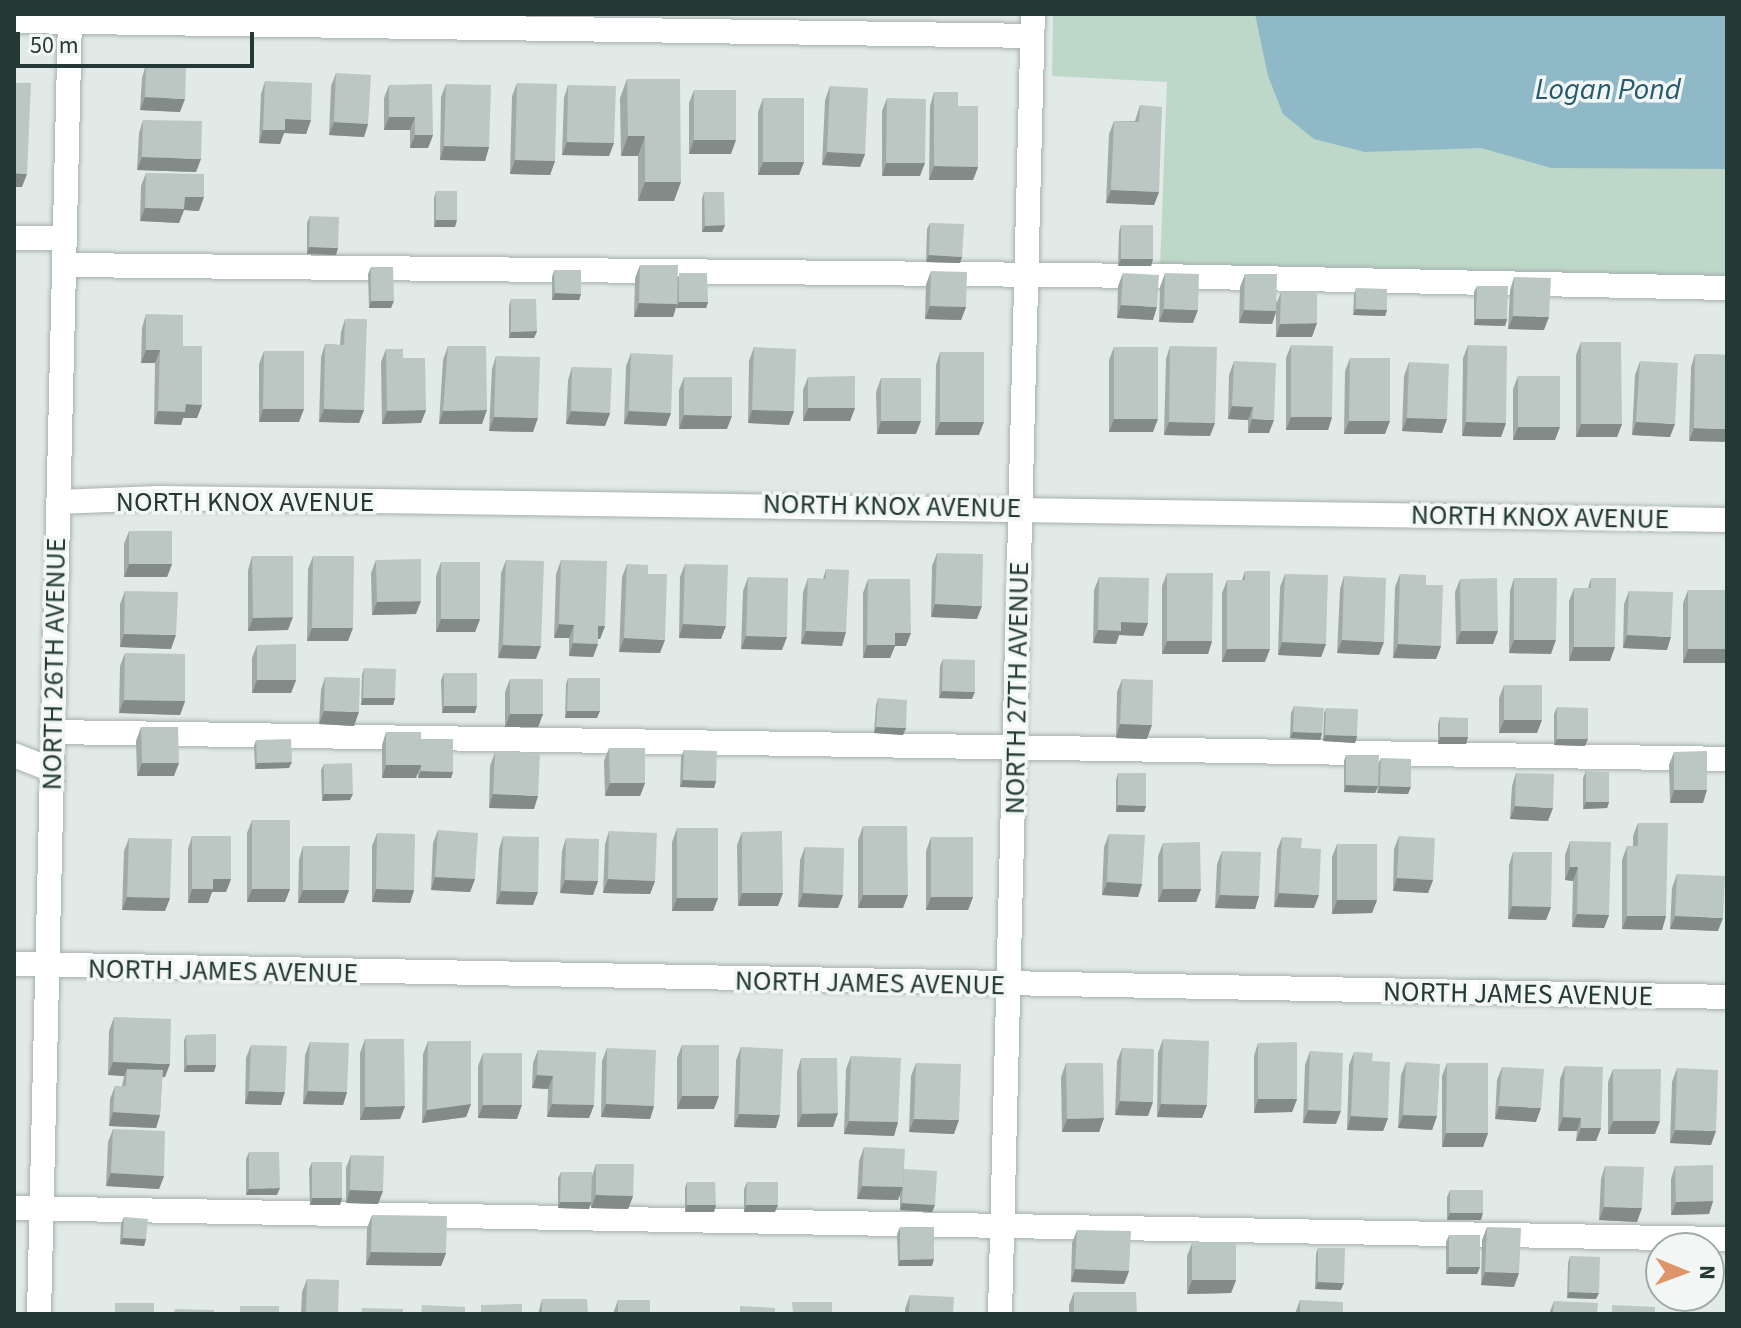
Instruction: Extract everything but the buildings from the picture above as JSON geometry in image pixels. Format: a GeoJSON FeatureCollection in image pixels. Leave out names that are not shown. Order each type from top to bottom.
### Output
{"type":"FeatureCollection","features":[{"type":"Feature","properties":{"kind":"street"},"geometry":{"type":"LineString","coordinates":[[14,21],[70,18],[1033,25]]}},
{"type":"Feature","properties":{"kind":"street","name":"NORTH 26TH AVENUE"},"geometry":{"type":"LineString","coordinates":[[39,1314],[70,18]]}},
{"type":"Feature","properties":{"kind":"street","name":"NORTH 27TH AVENUE"},"geometry":{"type":"LineString","coordinates":[[1000,1314],[1033,25]]}},
{"type":"Feature","properties":{"kind":"street"},"geometry":{"type":"LineString","coordinates":[[14,238],[64,238]]}},
{"type":"Feature","properties":{"kind":"street"},"geometry":{"type":"LineString","coordinates":[[64,265],[1027,274],[1727,288]]}},
{"type":"Feature","properties":{"kind":"street","name":"NORTH KNOX AVENUE"},"geometry":{"type":"LineString","coordinates":[[58,502],[158,498],[1727,520]]}},
{"type":"Feature","properties":{"kind":"street"},"geometry":{"type":"LineString","coordinates":[[52,732],[1727,759]]}},
{"type":"Feature","properties":{"kind":"street"},"geometry":{"type":"LineString","coordinates":[[14,755],[52,770]]}},
{"type":"Feature","properties":{"kind":"street","name":"NORTH JAMES AVENUE"},"geometry":{"type":"LineString","coordinates":[[14,964],[1727,997]]}},
{"type":"Feature","properties":{"kind":"street"},"geometry":{"type":"LineString","coordinates":[[14,1208],[1727,1239]]}},
{"type":"Feature","properties":{"kind":"green space"},"geometry":{"type":"Polygon","coordinates":[[[1053,14],[1727,14],[1727,279],[1160,268],[1167,82],[1052,76],[1053,14]]]}},
{"type":"Feature","properties":{"kind":"water","name":"Logan Pond"},"geometry":{"type":"Polygon","coordinates":[[[1255,14],[1727,14],[1727,169],[1551,168],[1481,148],[1365,152],[1314,139],[1283,114],[1268,76],[1255,14]]]}}]}
